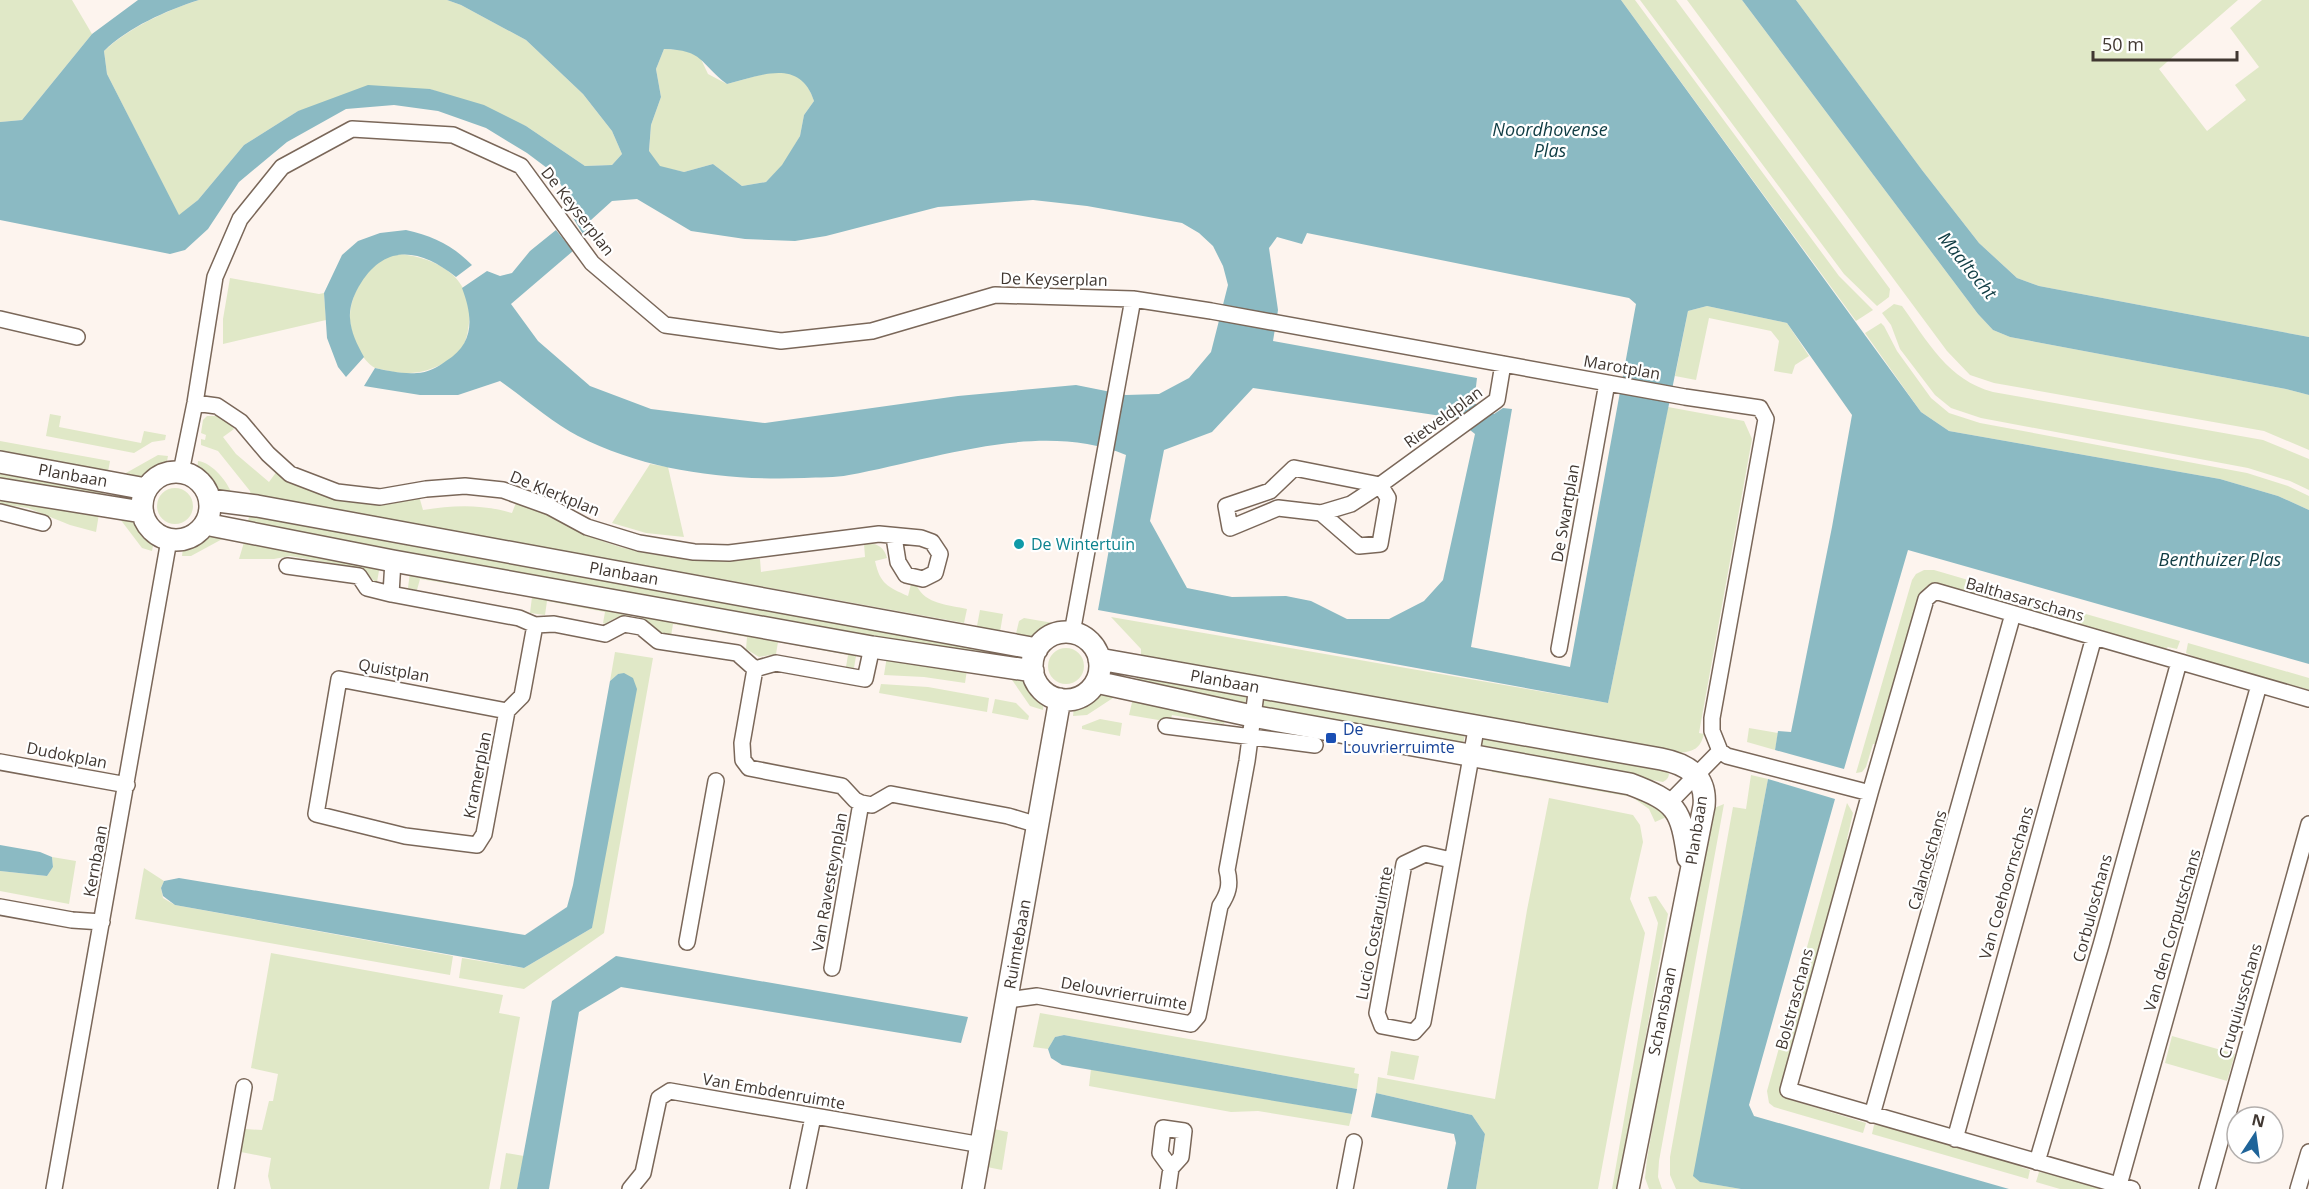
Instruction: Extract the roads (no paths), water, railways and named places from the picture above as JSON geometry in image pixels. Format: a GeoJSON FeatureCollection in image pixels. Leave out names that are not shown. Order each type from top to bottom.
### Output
{"type":"FeatureCollection","features":[{"type":"Feature","properties":{"kind":"street","name":"De Keyserplan"},"geometry":{"type":"LineString","coordinates":[[181,472],[195,403],[215,277],[240,219],[282,167],[352,129],[453,135],[521,166],[592,263],[665,324],[781,341],[872,331],[995,295],[1133,299]]}},
{"type":"Feature","properties":{"kind":"street","name":"Marotplan"},"geometry":{"type":"LineString","coordinates":[[1133,299],[1211,311],[1685,397],[1760,408],[1766,419],[1712,718],[1712,731],[1720,751]]}},
{"type":"Feature","properties":{"kind":"street"},"geometry":{"type":"LineString","coordinates":[[1072,633],[1133,299]]}},
{"type":"Feature","properties":{"kind":"street"},"geometry":{"type":"LineString","coordinates":[[0,319],[77,337]]}},
{"type":"Feature","properties":{"kind":"street","name":"Rietveldplan"},"geometry":{"type":"LineString","coordinates":[[1380,485],[1294,468],[1270,491],[1226,506],[1230,528],[1278,508],[1321,513],[1351,504],[1380,485],[1497,400],[1503,364]]}},
{"type":"Feature","properties":{"kind":"street","name":"De Swartplan"},"geometry":{"type":"LineString","coordinates":[[1559,650],[1611,384]]}},
{"type":"Feature","properties":{"kind":"street","name":"De Klerkplan"},"geometry":{"type":"LineString","coordinates":[[195,403],[217,406],[241,422],[268,454],[290,474],[337,492],[380,497],[426,489],[465,486],[503,490],[550,507],[587,527],[639,543],[694,552],[729,553],[879,534],[894,537]]}},
{"type":"Feature","properties":{"kind":"street","name":"Planbaan"},"geometry":{"type":"LineString","coordinates":[[0,462],[146,489]]}},
{"type":"Feature","properties":{"kind":"street"},"geometry":{"type":"LineString","coordinates":[[181,472],[194,477],[204,487],[210,500],[210,513],[205,524],[196,534],[183,540],[170,540],[157,534],[147,525],[142,512],[142,500],[146,489],[161,475],[181,472]]}},
{"type":"Feature","properties":{"kind":"street"},"geometry":{"type":"LineString","coordinates":[[1321,513],[1359,546],[1380,544],[1389,498],[1380,485]]}},
{"type":"Feature","properties":{"kind":"street","name":"Planbaan"},"geometry":{"type":"LineString","coordinates":[[0,489],[142,512]]}},
{"type":"Feature","properties":{"kind":"street"},"geometry":{"type":"LineString","coordinates":[[1270,491],[1278,508]]}},
{"type":"Feature","properties":{"kind":"street","name":"Planbaan"},"geometry":{"type":"LineString","coordinates":[[210,500],[257,506],[1037,649]]}},
{"type":"Feature","properties":{"kind":"street"},"geometry":{"type":"LineString","coordinates":[[0,514],[43,523]]}},
{"type":"Feature","properties":{"kind":"street","name":"Planbaan"},"geometry":{"type":"LineString","coordinates":[[205,524],[393,561],[872,647],[1033,671]]}},
{"type":"Feature","properties":{"kind":"street","name":"Kernbaan"},"geometry":{"type":"LineString","coordinates":[[54,1189],[170,540]]}},
{"type":"Feature","properties":{"kind":"street"},"geometry":{"type":"LineString","coordinates":[[391,594],[393,561]]}},
{"type":"Feature","properties":{"kind":"street"},"geometry":{"type":"LineString","coordinates":[[287,566],[359,576],[367,588],[519,618],[535,625],[554,624],[605,634],[624,624],[641,627],[658,641],[737,653],[755,669],[776,663],[865,679],[872,647]]}},
{"type":"Feature","properties":{"kind":"street","name":"Balthasarschans"},"geometry":{"type":"LineString","coordinates":[[1870,792],[1926,599],[1935,591],[2309,699]]}},
{"type":"Feature","properties":{"kind":"street","name":"Calandschans"},"geometry":{"type":"LineString","coordinates":[[1872,1115],[2013,614]]}},
{"type":"Feature","properties":{"kind":"street","name":"Kramerplan"},"geometry":{"type":"LineString","coordinates":[[316,814],[405,836],[477,845],[484,834],[507,711],[522,696],[535,625]]}},
{"type":"Feature","properties":{"kind":"street"},"geometry":{"type":"LineString","coordinates":[[1064,632],[1072,633],[1090,642],[1100,658],[1100,667],[1096,682],[1084,694],[1077,698],[1060,699],[1052,696],[1040,686],[1033,671],[1034,656],[1048,637],[1064,632]]}},
{"type":"Feature","properties":{"kind":"street","name":"Van Coehoornschans"},"geometry":{"type":"LineString","coordinates":[[1954,1138],[2094,637]]}},
{"type":"Feature","properties":{"kind":"street","name":"Planbaan"},"geometry":{"type":"LineString","coordinates":[[1100,658],[1477,724],[1677,762],[1698,775],[1705,796],[1690,872]]}},
{"type":"Feature","properties":{"kind":"street","name":"Corbuloschans"},"geometry":{"type":"LineString","coordinates":[[2037,1162],[2101,945],[2179,662]]}},
{"type":"Feature","properties":{"kind":"street","name":"Van Ravesteynplan"},"geometry":{"type":"LineString","coordinates":[[755,669],[742,743],[743,760],[749,768],[842,786],[861,803],[872,805],[891,795],[1008,816],[1038,825]]}},
{"type":"Feature","properties":{"kind":"street","name":"Quistplan"},"geometry":{"type":"LineString","coordinates":[[316,814],[339,679],[507,711]]}},
{"type":"Feature","properties":{"kind":"street","name":"Planbaan"},"geometry":{"type":"LineString","coordinates":[[1096,682],[1250,727],[1471,756],[1630,784],[1658,795],[1670,803],[1680,816],[1690,872]]}},
{"type":"Feature","properties":{"kind":"street","name":"Van den Corputschans"},"geometry":{"type":"LineString","coordinates":[[2126,1187],[2259,685]]}},
{"type":"Feature","properties":{"kind":"street","name":"Delouvrierruimte"},"geometry":{"type":"LineString","coordinates":[[1008,1000],[1037,996],[1191,1024],[1198,1016],[1220,906],[1227,895],[1230,880],[1227,870],[1247,761],[1257,686]]}},
{"type":"Feature","properties":{"kind":"street","name":"Ruimtebaan"},"geometry":{"type":"LineString","coordinates":[[974,1189],[1060,699]]}},
{"type":"Feature","properties":{"kind":"street","name":"Lucio Costaruimte"},"geometry":{"type":"LineString","coordinates":[[1451,860],[1425,854],[1404,864],[1377,1013],[1382,1026],[1414,1032],[1423,1022],[1477,724]]}},
{"type":"Feature","properties":{"kind":"street"},"geometry":{"type":"LineString","coordinates":[[1166,726],[1250,727],[1315,746]]}},
{"type":"Feature","properties":{"kind":"street"},"geometry":{"type":"LineString","coordinates":[[1670,803],[1720,751],[1727,756],[1870,792]]}},
{"type":"Feature","properties":{"kind":"street","name":"Dudokplan"},"geometry":{"type":"LineString","coordinates":[[0,762],[127,785]]}},
{"type":"Feature","properties":{"kind":"street"},"geometry":{"type":"LineString","coordinates":[[687,942],[716,781]]}},
{"type":"Feature","properties":{"kind":"street","name":"Bolstraschans"},"geometry":{"type":"LineString","coordinates":[[1870,792],[1788,1090],[2126,1187]]}},
{"type":"Feature","properties":{"kind":"street","name":"Van Ravesteynplan"},"geometry":{"type":"LineString","coordinates":[[832,968],[861,803]]}},
{"type":"Feature","properties":{"kind":"street","name":"Cruquiusschans"},"geometry":{"type":"LineString","coordinates":[[2207,1189],[2309,824]]}},
{"type":"Feature","properties":{"kind":"street","name":"Schansbaan"},"geometry":{"type":"LineString","coordinates":[[1628,1189],[1690,872]]}},
{"type":"Feature","properties":{"kind":"street"},"geometry":{"type":"LineString","coordinates":[[0,907],[72,920],[102,922]]}},
{"type":"Feature","properties":{"kind":"street"},"geometry":{"type":"LineString","coordinates":[[226,1189],[244,1087]]}},
{"type":"Feature","properties":{"kind":"street","name":"Van Embdenruimte"},"geometry":{"type":"LineString","coordinates":[[630,1189],[643,1173],[659,1098],[670,1091],[982,1145]]}},
{"type":"Feature","properties":{"kind":"street"},"geometry":{"type":"LineString","coordinates":[[798,1189],[813,1117]]}},
{"type":"Feature","properties":{"kind":"street"},"geometry":{"type":"LineString","coordinates":[[1345,1189],[1354,1142]]}},
{"type":"Feature","properties":{"kind":"street","name":"Schansbaan"},"geometry":{"type":"LineString","coordinates":[[1635,1151],[1638,1189]]}},
{"type":"Feature","properties":{"kind":"street"},"geometry":{"type":"LineString","coordinates":[[2298,1189],[2309,1152]]}},
{"type":"Feature","properties":{"kind":"street"},"geometry":{"type":"LineString","coordinates":[[1168,1189],[1171,1168]]}},
{"type":"Feature","properties":{"kind":"water"},"geometry":{"type":"Polygon","coordinates":[[[138,0],[199,0],[148,21],[125,34],[104,51],[107,74],[179,215],[198,200],[244,145],[298,111],[368,85],[430,89],[484,105],[526,126],[585,166],[612,165],[622,154],[612,131],[583,94],[526,40],[461,5],[447,0],[1621,0],[1921,412],[1949,431],[2220,479],[2278,496],[2309,510],[2309,664],[1908,550],[1844,769],[1775,750],[1778,731],[1791,732],[1852,415],[1787,323],[1707,306],[1688,311],[1608,703],[1098,610],[1126,455],[1093,445],[1059,441],[1024,442],[952,452],[838,477],[747,478],[688,471],[631,458],[604,448],[559,424],[500,381],[458,395],[420,395],[364,386],[375,368],[401,373],[421,373],[436,367],[455,354],[467,338],[469,329],[468,309],[462,288],[487,271],[500,276],[512,273],[530,251],[556,230],[573,251],[511,304],[538,341],[590,386],[651,409],[765,423],[958,396],[1076,385],[1126,395],[1159,394],[1189,378],[1211,352],[1228,285],[1223,266],[1213,246],[1199,233],[1182,223],[1087,206],[1033,200],[938,207],[826,236],[795,241],[745,239],[691,231],[637,199],[612,201],[591,220],[584,236],[572,216],[570,201],[555,174],[527,153],[486,128],[438,111],[394,105],[346,109],[287,142],[239,182],[208,229],[185,250],[170,254],[0,220],[0,122],[22,120],[92,34],[138,0]],[[664,49],[656,69],[661,97],[651,125],[649,151],[660,166],[684,172],[713,164],[742,186],[766,182],[782,165],[800,136],[804,115],[814,101],[808,87],[789,74],[778,73],[727,84],[694,55],[664,49]],[[1307,233],[1302,244],[1277,237],[1269,248],[1278,310],[1273,341],[1477,378],[1474,403],[1494,414],[1503,408],[1512,409],[1471,647],[1570,667],[1636,304],[1629,298],[1307,233]],[[1253,388],[1212,432],[1164,450],[1150,521],[1187,588],[1232,597],[1286,596],[1311,601],[1347,619],[1389,619],[1424,601],[1443,580],[1475,434],[1455,418],[1253,388]]]}},
{"type":"Feature","properties":{"kind":"water","name":"Maaltocht"},"geometry":{"type":"Polygon","coordinates":[[[1742,0],[1796,0],[1979,243],[2017,278],[2039,286],[2309,337],[2309,395],[2010,337],[1993,330],[1978,314],[1742,0]]]}},
{"type":"Feature","properties":{"kind":"water"},"geometry":{"type":"Polygon","coordinates":[[[406,230],[442,242],[472,265],[456,277],[430,261],[406,254],[382,261],[371,270],[357,291],[350,313],[353,334],[364,357],[346,377],[338,367],[327,338],[324,293],[342,255],[358,241],[380,233],[406,230]]]}},
{"type":"Feature","properties":{"kind":"water"},"geometry":{"type":"Polygon","coordinates":[[[624,673],[633,678],[637,689],[592,928],[524,968],[175,905],[163,896],[161,888],[164,881],[179,878],[525,935],[567,907],[610,681],[618,674],[624,673]]]}},
{"type":"Feature","properties":{"kind":"water"},"geometry":{"type":"Polygon","coordinates":[[[1768,779],[1835,799],[1749,1105],[1754,1116],[2009,1189],[1741,1189],[1700,1182],[1693,1176],[1768,779]]]}},
{"type":"Feature","properties":{"kind":"water"},"geometry":{"type":"Polygon","coordinates":[[[0,845],[40,852],[52,857],[53,867],[47,876],[0,871],[0,845]]]}},
{"type":"Feature","properties":{"kind":"water"},"geometry":{"type":"Polygon","coordinates":[[[616,956],[968,1017],[961,1043],[621,987],[579,1012],[549,1189],[517,1189],[552,1001],[616,956]]]}},
{"type":"Feature","properties":{"kind":"water"},"geometry":{"type":"Polygon","coordinates":[[[1064,1035],[1357,1089],[1352,1114],[1062,1065],[1051,1058],[1048,1049],[1055,1037],[1064,1035]]]}},
{"type":"Feature","properties":{"kind":"water"},"geometry":{"type":"Polygon","coordinates":[[[1376,1093],[1472,1115],[1485,1134],[1476,1189],[1447,1189],[1456,1143],[1454,1134],[1371,1117],[1376,1093]]]}},
{"type":"Feature","properties":{"kind":"place","name":"De Wintertuin"},"geometry":{"type":"Point","coordinates":[1019,544]}},
{"type":"Feature","properties":{"kind":"place","name":"De Louvrierruimte"},"geometry":{"type":"Point","coordinates":[1331,738]}},
{"type":"Feature","properties":{"kind":"water label","name":"Noordhovense Plas"},"geometry":{"type":"Point","coordinates":[1550,139]}},
{"type":"Feature","properties":{"kind":"water label","name":"Benthuizer Plas"},"geometry":{"type":"Point","coordinates":[2220,559]}}]}
